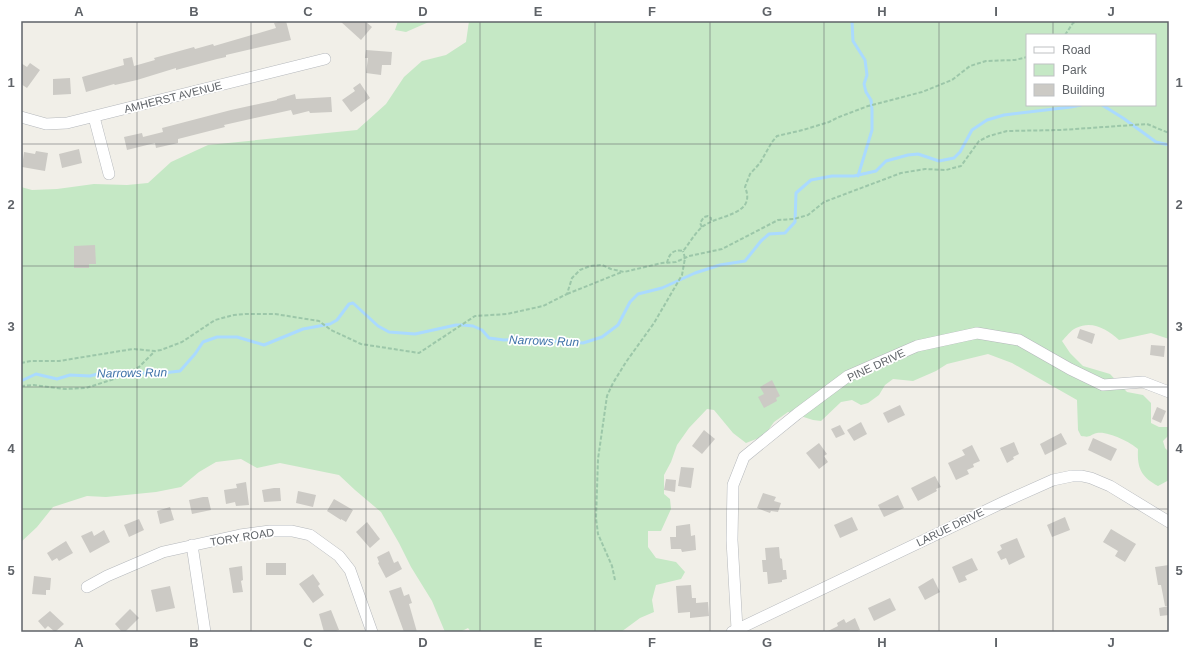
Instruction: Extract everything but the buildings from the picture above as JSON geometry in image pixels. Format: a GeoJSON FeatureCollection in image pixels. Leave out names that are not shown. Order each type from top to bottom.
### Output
{"type":"FeatureCollection","features":[{"type":"Feature","properties":{"kind":"street","name":"AMHERST AVENUE"},"geometry":{"type":"LineString","coordinates":[[21,117],[35,122],[56,124],[94,117],[325,59]]}},
{"type":"Feature","properties":{"kind":"street"},"geometry":{"type":"LineString","coordinates":[[94,117],[109,174]]}},
{"type":"Feature","properties":{"kind":"street","name":"PINE DRIVE"},"geometry":{"type":"LineString","coordinates":[[734,631],[732,540],[733,485],[744,457],[797,414],[848,376],[917,346],[977,333],[1019,340],[1070,370],[1103,385],[1143,382],[1169,392]]}},
{"type":"Feature","properties":{"kind":"street","name":"LARUE DRIVE"},"geometry":{"type":"LineString","coordinates":[[734,631],[1000,503],[1044,484],[1063,478],[1082,476],[1101,481],[1169,522]]}},
{"type":"Feature","properties":{"kind":"street","name":"TORY ROAD"},"geometry":{"type":"LineString","coordinates":[[87,587],[107,576],[163,552],[192,545],[270,531],[292,531],[310,535],[339,556],[350,570],[372,632]]}},
{"type":"Feature","properties":{"kind":"street"},"geometry":{"type":"LineString","coordinates":[[192,545],[205,632]]}},
{"type":"Feature","properties":{"kind":"path"},"geometry":{"type":"LineString","coordinates":[[1066,34],[1072,23],[1077,21]]}},
{"type":"Feature","properties":{"kind":"path"},"geometry":{"type":"LineString","coordinates":[[683,251],[702,227],[737,212],[746,204],[748,195],[745,187],[750,174],[760,163],[777,136],[829,122],[874,104],[922,92],[952,80],[970,66],[986,61],[1015,60],[1026,57]]}},
{"type":"Feature","properties":{"kind":"path"},"geometry":{"type":"LineString","coordinates":[[21,363],[31,361],[59,361],[133,349],[155,351],[161,350],[182,342],[215,320],[234,315],[275,314],[319,321],[331,330],[361,344],[419,353],[476,316],[507,314],[543,306],[567,294],[624,272],[676,262],[685,258],[722,249],[778,220],[794,219],[808,215],[824,202],[901,173],[925,169],[946,170],[961,166],[980,141],[989,136],[1007,131],[1061,130],[1147,124],[1169,133]]}},
{"type":"Feature","properties":{"kind":"path"},"geometry":{"type":"LineString","coordinates":[[702,227],[700,223],[704,217],[708,216],[711,218],[711,222]]}},
{"type":"Feature","properties":{"kind":"path"},"geometry":{"type":"LineString","coordinates":[[667,263],[672,252],[678,250],[683,251]]}},
{"type":"Feature","properties":{"kind":"path"},"geometry":{"type":"LineString","coordinates":[[615,580],[612,566],[598,534],[596,518],[598,459],[607,396],[626,362],[654,322],[682,275],[685,258],[683,251]]}},
{"type":"Feature","properties":{"kind":"path"},"geometry":{"type":"LineString","coordinates":[[567,294],[572,278],[580,270],[590,266],[602,265],[611,270],[624,272]]}},
{"type":"Feature","properties":{"kind":"path"},"geometry":{"type":"LineString","coordinates":[[21,386],[34,385],[65,389],[86,388],[128,373],[138,367],[155,351]]}},
{"type":"Feature","properties":{"kind":"green space"},"geometry":{"type":"Polygon","coordinates":[[[398,21],[431,21],[406,32],[395,30],[398,21]]]}},
{"type":"Feature","properties":{"kind":"green space"},"geometry":{"type":"Polygon","coordinates":[[[469,21],[1169,21],[1169,339],[1151,333],[1119,340],[1104,329],[1093,325],[1088,325],[1074,329],[1062,341],[1070,353],[1083,366],[1110,374],[1127,392],[1143,395],[1151,403],[1151,423],[1159,427],[1169,427],[1169,435],[1163,441],[1165,448],[1169,452],[1169,480],[1158,486],[1152,483],[1139,467],[1138,449],[1124,440],[1113,435],[1102,433],[1084,437],[1081,436],[1078,430],[1077,400],[1012,363],[988,354],[947,364],[936,371],[913,381],[893,379],[885,385],[879,395],[868,403],[861,405],[852,400],[841,402],[821,421],[788,412],[774,422],[764,436],[746,443],[733,433],[714,410],[707,409],[689,428],[677,445],[671,462],[664,475],[664,494],[670,499],[671,509],[661,531],[648,531],[648,547],[656,558],[676,562],[685,572],[681,579],[656,585],[652,600],[654,612],[640,618],[621,632],[471,632],[468,628],[460,632],[445,632],[432,601],[411,567],[381,512],[339,475],[280,463],[257,468],[241,459],[216,462],[199,472],[181,487],[156,492],[106,497],[87,496],[53,507],[37,527],[21,542],[21,187],[32,190],[57,189],[94,184],[127,185],[148,183],[171,162],[208,145],[357,130],[386,104],[404,77],[422,61],[446,55],[466,42],[469,21]]]}},
{"type":"Feature","properties":{"kind":"waterway"},"geometry":{"type":"LineString","coordinates":[[852,21],[853,41],[865,60],[867,75],[864,84],[866,92],[871,100],[872,110],[872,130],[858,176]]}},
{"type":"Feature","properties":{"kind":"waterway","name":"Narrows Run"},"geometry":{"type":"LineString","coordinates":[[21,381],[36,374],[57,379],[70,375],[90,376],[105,372],[155,374],[180,371],[203,342],[217,337],[237,337],[264,345],[303,329],[330,324],[337,320],[349,304],[353,303],[378,326],[389,332],[415,334],[456,325],[463,325],[473,326],[482,330],[489,338],[504,340],[524,339],[583,343],[602,337],[618,325],[630,302],[638,294],[662,288],[695,273],[720,265],[745,261],[761,241],[769,234],[785,233],[795,222],[796,193],[811,180],[832,176],[854,176],[876,171],[886,161],[908,155],[918,154],[939,161],[954,158],[960,152],[972,130],[987,120],[1004,115],[1076,106]]}},
{"type":"Feature","properties":{"kind":"waterway","name":"Narrows Run"},"geometry":{"type":"LineString","coordinates":[[1104,106],[1156,142],[1169,145]]}}]}
